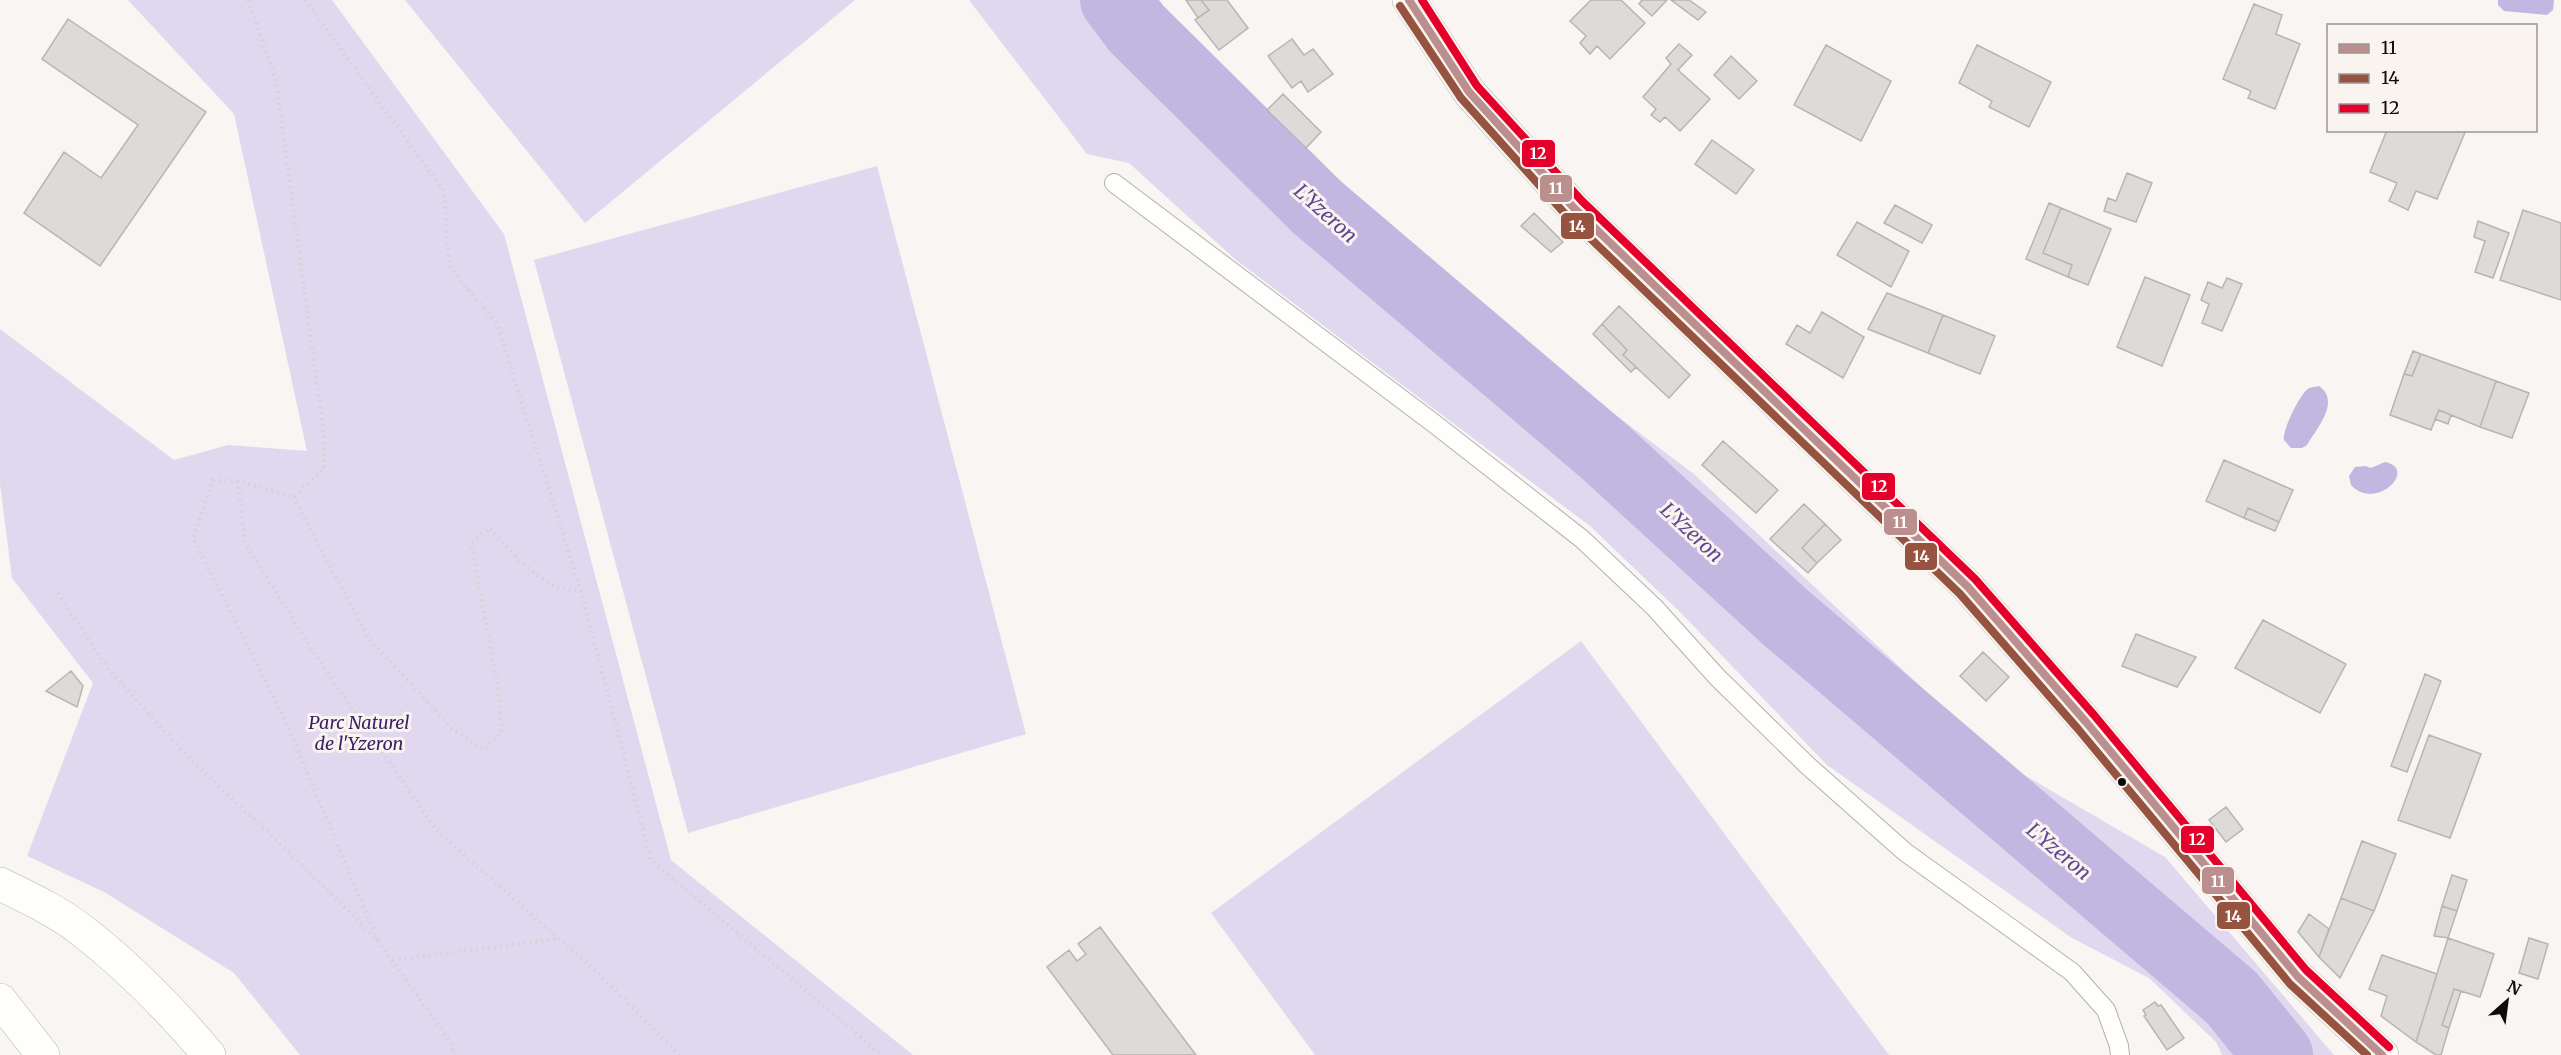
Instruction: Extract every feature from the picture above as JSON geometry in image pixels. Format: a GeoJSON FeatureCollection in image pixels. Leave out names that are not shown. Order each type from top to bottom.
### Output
{"type":"FeatureCollection","features":[{"type":"Feature","properties":{"kind":"main road"},"geometry":{"type":"LineString","coordinates":[[1409,0],[1469,92],[1574,208],[1968,587],[2086,722],[2298,977],[2382,1055]]}},
{"type":"Feature","properties":{"kind":"main road"},"geometry":{"type":"LineString","coordinates":[[0,884],[40,904],[83,931],[133,974],[182,1023],[209,1055]]}},
{"type":"Feature","properties":{"kind":"main road"},"geometry":{"type":"LineString","coordinates":[[0,1000],[43,1055]]}},
{"type":"Feature","properties":{"kind":"lane"},"geometry":{"type":"LineString","coordinates":[[1114,183],[1427,418],[1581,539],[1655,608],[1717,677],[1807,765],[1896,844],[2072,972],[2106,1011],[2120,1055]]}},
{"type":"Feature","properties":{"kind":"path"},"geometry":{"type":"LineString","coordinates":[[248,0],[276,80],[324,436],[324,470],[293,497]]}},
{"type":"Feature","properties":{"kind":"path"},"geometry":{"type":"LineString","coordinates":[[305,0],[444,191],[450,266],[497,324],[581,591],[651,860],[882,1055]]}},
{"type":"Feature","properties":{"kind":"path"},"geometry":{"type":"LineString","coordinates":[[378,941],[285,720],[193,538],[213,480],[238,481],[293,497],[368,637],[452,729],[484,750],[502,733],[498,688],[471,543],[489,528],[524,564],[556,588],[581,591]]}},
{"type":"Feature","properties":{"kind":"path"},"geometry":{"type":"LineString","coordinates":[[238,481],[245,543],[319,660],[437,831],[601,976],[680,1055]]}},
{"type":"Feature","properties":{"kind":"path"},"geometry":{"type":"LineString","coordinates":[[58,593],[108,669],[183,751],[378,941],[451,1043],[454,1055]]}},
{"type":"Feature","properties":{"kind":"path"},"geometry":{"type":"LineString","coordinates":[[392,960],[559,939]]}},
{"type":"Feature","properties":{"kind":"green space","name":"Parc Naturel de l'Yzeron"},"geometry":{"type":"Polygon","coordinates":[[[128,0],[332,0],[504,234],[671,860],[913,1055],[300,1055],[234,973],[104,892],[27,856],[93,683],[12,578],[0,484],[0,329],[174,460],[228,445],[307,451],[234,114],[128,0]]]}},
{"type":"Feature","properties":{"kind":"green space"},"geometry":{"type":"Polygon","coordinates":[[[405,0],[855,0],[585,223],[405,0]]]}},
{"type":"Feature","properties":{"kind":"green space"},"geometry":{"type":"Polygon","coordinates":[[[969,0],[1158,0],[1230,90],[1473,307],[1695,475],[2000,761],[2165,857],[2334,1055],[2222,1055],[2216,1042],[2149,978],[2072,938],[1827,765],[1682,614],[1590,526],[1236,260],[1129,163],[1087,154],[969,0]]]}},
{"type":"Feature","properties":{"kind":"green space"},"geometry":{"type":"Polygon","coordinates":[[[877,166],[1026,734],[688,833],[534,260],[877,166]]]}},
{"type":"Feature","properties":{"kind":"green space"},"geometry":{"type":"Polygon","coordinates":[[[1581,641],[1889,1055],[1315,1055],[1211,913],[1581,641]]]}},
{"type":"Feature","properties":{"kind":"shaded area"},"geometry":{"type":"Polygon","coordinates":[[[2498,0],[2554,0],[2553,10],[2547,15],[2504,11],[2498,5],[2498,0]]]}},
{"type":"Feature","properties":{"kind":"shaded area"},"geometry":{"type":"Polygon","coordinates":[[[2319,386],[2328,399],[2325,415],[2307,445],[2302,448],[2291,448],[2284,440],[2284,435],[2292,412],[2305,391],[2319,386]]]}},
{"type":"Feature","properties":{"kind":"shaded area"},"geometry":{"type":"Polygon","coordinates":[[[2385,462],[2394,466],[2397,472],[2396,479],[2390,486],[2371,494],[2361,492],[2351,485],[2349,476],[2355,467],[2371,468],[2385,462]]]}},
{"type":"Feature","properties":{"kind":"building"},"geometry":{"type":"Polygon","coordinates":[[[1186,0],[1201,0],[1209,10],[1198,18],[1186,0]]]}},
{"type":"Feature","properties":{"kind":"building"},"geometry":{"type":"Polygon","coordinates":[[[1201,0],[1227,0],[1248,28],[1219,50],[1195,20],[1209,10],[1201,0]]]}},
{"type":"Feature","properties":{"kind":"building"},"geometry":{"type":"Polygon","coordinates":[[[1591,0],[1621,0],[1645,23],[1610,59],[1597,46],[1590,54],[1580,43],[1586,36],[1570,21],[1591,0]]]}},
{"type":"Feature","properties":{"kind":"building"},"geometry":{"type":"Polygon","coordinates":[[[1642,0],[1667,0],[1652,16],[1639,4],[1642,0]]]}},
{"type":"Feature","properties":{"kind":"building"},"geometry":{"type":"Polygon","coordinates":[[[1671,0],[1689,0],[1706,12],[1698,20],[1671,0]]]}},
{"type":"Feature","properties":{"kind":"building"},"geometry":{"type":"Polygon","coordinates":[[[2254,4],[2282,15],[2276,34],[2300,44],[2275,109],[2248,98],[2251,91],[2223,79],[2254,4]]]}},
{"type":"Feature","properties":{"kind":"building"},"geometry":{"type":"Polygon","coordinates":[[[68,19],[206,112],[100,266],[24,213],[64,152],[101,178],[138,125],[42,59],[68,19]]]}},
{"type":"Feature","properties":{"kind":"building"},"geometry":{"type":"Polygon","coordinates":[[[1292,39],[1304,55],[1313,49],[1333,74],[1308,92],[1301,81],[1292,88],[1268,56],[1292,39]]]}},
{"type":"Feature","properties":{"kind":"building"},"geometry":{"type":"Polygon","coordinates":[[[1679,44],[1692,55],[1678,70],[1710,99],[1680,131],[1665,117],[1660,122],[1651,115],[1656,109],[1643,97],[1671,64],[1666,58],[1679,44]]]}},
{"type":"Feature","properties":{"kind":"building"},"geometry":{"type":"Polygon","coordinates":[[[1826,45],[1891,81],[1861,141],[1794,105],[1826,45]]]}},
{"type":"Feature","properties":{"kind":"building"},"geometry":{"type":"Polygon","coordinates":[[[1977,45],[2051,82],[2029,127],[1989,107],[1992,101],[1959,83],[1977,45]]]}},
{"type":"Feature","properties":{"kind":"building"},"geometry":{"type":"Polygon","coordinates":[[[1731,56],[1757,81],[1739,99],[1714,75],[1731,56]]]}},
{"type":"Feature","properties":{"kind":"building"},"geometry":{"type":"Polygon","coordinates":[[[1283,94],[1321,132],[1306,148],[1267,110],[1283,94]]]}},
{"type":"Feature","properties":{"kind":"building"},"geometry":{"type":"Polygon","coordinates":[[[2386,132],[2465,132],[2437,199],[2416,191],[2408,210],[2389,201],[2397,183],[2370,172],[2386,132]]]}},
{"type":"Feature","properties":{"kind":"building"},"geometry":{"type":"Polygon","coordinates":[[[1712,140],[1754,170],[1736,194],[1695,164],[1712,140]]]}},
{"type":"Feature","properties":{"kind":"building"},"geometry":{"type":"Polygon","coordinates":[[[2127,173],[2152,183],[2136,222],[2104,211],[2108,198],[2116,201],[2127,173]]]}},
{"type":"Feature","properties":{"kind":"building"},"geometry":{"type":"Polygon","coordinates":[[[2049,203],[2061,208],[2043,253],[2072,265],[2068,277],[2026,259],[2049,203]]]}},
{"type":"Feature","properties":{"kind":"building"},"geometry":{"type":"Polygon","coordinates":[[[1895,205],[1932,225],[1922,243],[1884,223],[1895,205]]]}},
{"type":"Feature","properties":{"kind":"building"},"geometry":{"type":"Polygon","coordinates":[[[2061,208],[2111,229],[2088,285],[2068,277],[2072,265],[2043,253],[2061,208]]]}},
{"type":"Feature","properties":{"kind":"building"},"geometry":{"type":"Polygon","coordinates":[[[2523,210],[2561,223],[2561,300],[2500,280],[2523,210]]]}},
{"type":"Feature","properties":{"kind":"building"},"geometry":{"type":"Polygon","coordinates":[[[1534,213],[1563,242],[1551,252],[1521,226],[1534,213]]]}},
{"type":"Feature","properties":{"kind":"building"},"geometry":{"type":"Polygon","coordinates":[[[2478,221],[2509,233],[2493,278],[2475,272],[2485,241],[2474,237],[2478,221]]]}},
{"type":"Feature","properties":{"kind":"building"},"geometry":{"type":"Polygon","coordinates":[[[1857,222],[1909,251],[1891,287],[1837,255],[1857,222]]]}},
{"type":"Feature","properties":{"kind":"building"},"geometry":{"type":"Polygon","coordinates":[[[2145,277],[2190,295],[2162,366],[2117,347],[2145,277]]]}},
{"type":"Feature","properties":{"kind":"building"},"geometry":{"type":"Polygon","coordinates":[[[2227,278],[2242,284],[2222,331],[2202,323],[2209,304],[2201,300],[2208,282],[2222,288],[2227,278]]]}},
{"type":"Feature","properties":{"kind":"building"},"geometry":{"type":"Polygon","coordinates":[[[1887,293],[1943,315],[1928,353],[1868,329],[1887,293]]]}},
{"type":"Feature","properties":{"kind":"building"},"geometry":{"type":"Polygon","coordinates":[[[1619,306],[1690,375],[1669,398],[1623,355],[1627,350],[1602,324],[1619,306]]]}},
{"type":"Feature","properties":{"kind":"building"},"geometry":{"type":"Polygon","coordinates":[[[1822,312],[1864,337],[1843,378],[1786,344],[1797,325],[1810,333],[1822,312]]]}},
{"type":"Feature","properties":{"kind":"building"},"geometry":{"type":"Polygon","coordinates":[[[1943,315],[1995,336],[1980,374],[1928,353],[1943,315]]]}},
{"type":"Feature","properties":{"kind":"building"},"geometry":{"type":"Polygon","coordinates":[[[1602,324],[1627,350],[1623,355],[1636,367],[1631,372],[1593,334],[1602,324]]]}},
{"type":"Feature","properties":{"kind":"building"},"geometry":{"type":"Polygon","coordinates":[[[2413,351],[2421,354],[2412,376],[2404,374],[2413,351]]]}},
{"type":"Feature","properties":{"kind":"building"},"geometry":{"type":"Polygon","coordinates":[[[2421,354],[2496,381],[2480,427],[2439,410],[2431,430],[2390,415],[2404,374],[2412,376],[2421,354]]]}},
{"type":"Feature","properties":{"kind":"building"},"geometry":{"type":"Polygon","coordinates":[[[2496,381],[2529,393],[2512,438],[2480,427],[2496,381]]]}},
{"type":"Feature","properties":{"kind":"building"},"geometry":{"type":"Polygon","coordinates":[[[2439,410],[2451,415],[2448,424],[2435,419],[2439,410]]]}},
{"type":"Feature","properties":{"kind":"building"},"geometry":{"type":"Polygon","coordinates":[[[1723,441],[1778,490],[1756,513],[1702,465],[1723,441]]]}},
{"type":"Feature","properties":{"kind":"building"},"geometry":{"type":"Polygon","coordinates":[[[2224,460],[2293,490],[2279,522],[2248,508],[2244,518],[2206,501],[2224,460]]]}},
{"type":"Feature","properties":{"kind":"building"},"geometry":{"type":"Polygon","coordinates":[[[1804,504],[1825,524],[1802,548],[1817,563],[1808,573],[1770,539],[1804,504]]]}},
{"type":"Feature","properties":{"kind":"building"},"geometry":{"type":"Polygon","coordinates":[[[2248,508],[2279,522],[2275,531],[2244,518],[2248,508]]]}},
{"type":"Feature","properties":{"kind":"building"},"geometry":{"type":"Polygon","coordinates":[[[1825,524],[1841,540],[1817,563],[1802,548],[1825,524]]]}},
{"type":"Feature","properties":{"kind":"building"},"geometry":{"type":"Polygon","coordinates":[[[2263,620],[2346,664],[2320,713],[2235,668],[2263,620]]]}},
{"type":"Feature","properties":{"kind":"building"},"geometry":{"type":"Polygon","coordinates":[[[2136,634],[2196,657],[2177,687],[2122,666],[2136,634]]]}},
{"type":"Feature","properties":{"kind":"building"},"geometry":{"type":"Polygon","coordinates":[[[1983,652],[2009,677],[1986,701],[1960,676],[1983,652]]]}},
{"type":"Feature","properties":{"kind":"building"},"geometry":{"type":"Polygon","coordinates":[[[71,671],[83,686],[77,707],[46,691],[71,671]]]}},
{"type":"Feature","properties":{"kind":"building"},"geometry":{"type":"Polygon","coordinates":[[[2425,674],[2441,681],[2407,772],[2391,766],[2425,674]]]}},
{"type":"Feature","properties":{"kind":"building"},"geometry":{"type":"Polygon","coordinates":[[[2429,735],[2481,754],[2450,838],[2398,820],[2429,735]]]}},
{"type":"Feature","properties":{"kind":"building"},"geometry":{"type":"Polygon","coordinates":[[[2226,807],[2243,829],[2226,842],[2209,820],[2226,807]]]}},
{"type":"Feature","properties":{"kind":"building"},"geometry":{"type":"Polygon","coordinates":[[[2362,841],[2396,854],[2374,911],[2341,898],[2362,841]]]}},
{"type":"Feature","properties":{"kind":"building"},"geometry":{"type":"Polygon","coordinates":[[[2452,875],[2467,880],[2457,911],[2442,906],[2452,875]]]}},
{"type":"Feature","properties":{"kind":"building"},"geometry":{"type":"Polygon","coordinates":[[[2341,898],[2374,911],[2340,978],[2319,957],[2341,898]]]}},
{"type":"Feature","properties":{"kind":"building"},"geometry":{"type":"Polygon","coordinates":[[[2442,906],[2457,911],[2448,938],[2434,936],[2442,906]]]}},
{"type":"Feature","properties":{"kind":"building"},"geometry":{"type":"Polygon","coordinates":[[[2309,914],[2329,929],[2319,957],[2298,932],[2309,914]]]}},
{"type":"Feature","properties":{"kind":"building"},"geometry":{"type":"Polygon","coordinates":[[[1100,927],[1196,1055],[1113,1055],[1047,967],[1069,950],[1077,961],[1086,954],[1078,944],[1100,927]]]}},
{"type":"Feature","properties":{"kind":"building"},"geometry":{"type":"Polygon","coordinates":[[[2448,938],[2494,954],[2480,997],[2454,989],[2442,1025],[2449,1028],[2441,1055],[2436,1055],[2416,1042],[2448,938]]]}},
{"type":"Feature","properties":{"kind":"building"},"geometry":{"type":"Polygon","coordinates":[[[2529,938],[2548,944],[2538,979],[2519,973],[2529,938]]]}},
{"type":"Feature","properties":{"kind":"building"},"geometry":{"type":"Polygon","coordinates":[[[2382,955],[2437,974],[2416,1042],[2381,1016],[2387,996],[2369,989],[2382,955]]]}},
{"type":"Feature","properties":{"kind":"building"},"geometry":{"type":"Polygon","coordinates":[[[2454,989],[2461,991],[2449,1028],[2442,1025],[2454,989]]]}},
{"type":"Feature","properties":{"kind":"building"},"geometry":{"type":"Polygon","coordinates":[[[2155,1002],[2158,1006],[2161,1005],[2184,1038],[2167,1050],[2144,1016],[2146,1015],[2143,1010],[2155,1002]]]}},
{"type":"Feature","properties":{"kind":"waterway","name":"L'Yzeron"},"geometry":{"type":"LineString","coordinates":[[1115,0],[1137,29],[1317,207],[1605,452],[1785,617],[2232,998],[2278,1055]]}},
{"type":"Feature","properties":{"kind":"transit line","name":"11"},"geometry":{"type":"LineString","coordinates":[[1409,0],[1469,92],[1574,208],[1968,587],[2086,722],[2298,977],[2382,1055]]}},
{"type":"Feature","properties":{"kind":"transit line","name":"12"},"geometry":{"type":"LineString","coordinates":[[1422,0],[1477,86],[1582,201],[1975,579],[2094,715],[2306,970],[2389,1047]]}},
{"type":"Feature","properties":{"kind":"transit line","name":"14"},"geometry":{"type":"LineString","coordinates":[[1400,6],[1461,98],[1566,215],[1960,594],[2078,729],[2290,984],[2367,1055]]}}]}
